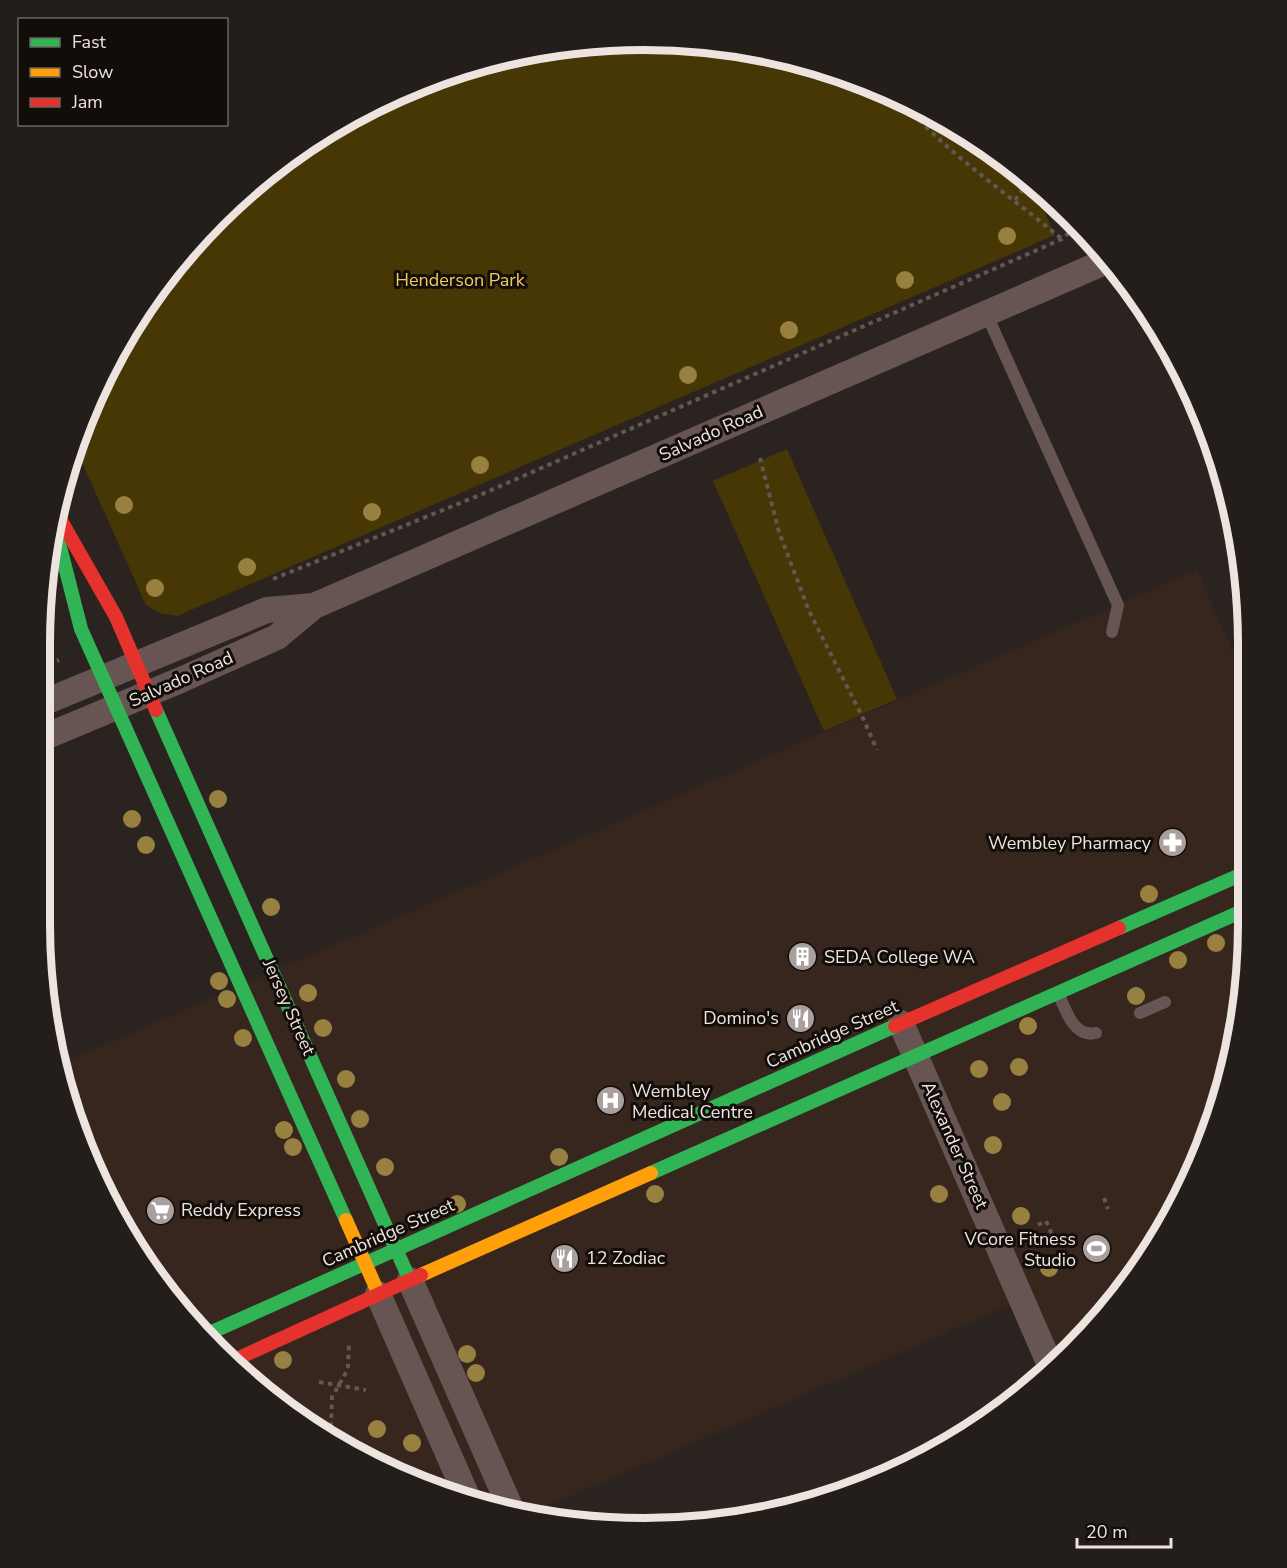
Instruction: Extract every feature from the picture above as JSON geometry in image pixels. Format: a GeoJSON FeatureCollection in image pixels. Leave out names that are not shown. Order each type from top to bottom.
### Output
{"type":"FeatureCollection","features":[{"type":"Feature","properties":{"kind":"main road","name":"Jersey Street"},"geometry":{"type":"LineString","coordinates":[[62,523],[116,617],[410,1280]]}},
{"type":"Feature","properties":{"kind":"main road","name":"Jersey Street"},"geometry":{"type":"LineString","coordinates":[[59,541],[81,628],[378,1294]]}},
{"type":"Feature","properties":{"kind":"main road","name":"Cambridge Street"},"geometry":{"type":"LineString","coordinates":[[211,1332],[901,1023],[1238,876]]}},
{"type":"Feature","properties":{"kind":"main road"},"geometry":{"type":"LineString","coordinates":[[238,1358],[1238,913]]}},
{"type":"Feature","properties":{"kind":"street","name":"Salvado Road"},"geometry":{"type":"LineString","coordinates":[[50,735],[277,637],[314,606],[1100,264]]}},
{"type":"Feature","properties":{"kind":"street","name":"Salvado Road"},"geometry":{"type":"LineString","coordinates":[[50,700],[267,610],[314,606]]}},
{"type":"Feature","properties":{"kind":"street","name":"Alexander Street"},"geometry":{"type":"LineString","coordinates":[[901,1023],[1048,1360]]}},
{"type":"Feature","properties":{"kind":"street","name":"Jersey Street"},"geometry":{"type":"LineString","coordinates":[[410,1280],[508,1502]]}},
{"type":"Feature","properties":{"kind":"street","name":"Jersey Street"},"geometry":{"type":"LineString","coordinates":[[378,1294],[464,1490]]}},
{"type":"Feature","properties":{"kind":"lane"},"geometry":{"type":"LineString","coordinates":[[987,313],[1118,605],[1112,632]]}},
{"type":"Feature","properties":{"kind":"lane"},"geometry":{"type":"LineString","coordinates":[[1058,993],[1072,1024],[1082,1032],[1096,1033]]}},
{"type":"Feature","properties":{"kind":"lane"},"geometry":{"type":"LineString","coordinates":[[1140,1014],[1165,1002]]}},
{"type":"Feature","properties":{"kind":"path"},"geometry":{"type":"LineString","coordinates":[[914,115],[958,157],[1016,200],[1062,239]]}},
{"type":"Feature","properties":{"kind":"path"},"geometry":{"type":"LineString","coordinates":[[1016,200],[1024,188]]}},
{"type":"Feature","properties":{"kind":"path"},"geometry":{"type":"LineString","coordinates":[[265,582],[480,495],[1062,239],[1071,231]]}},
{"type":"Feature","properties":{"kind":"path"},"geometry":{"type":"LineString","coordinates":[[760,458],[779,532],[805,602],[877,750]]}},
{"type":"Feature","properties":{"kind":"path"},"geometry":{"type":"LineString","coordinates":[[50,663],[68,657]]}},
{"type":"Feature","properties":{"kind":"path"},"geometry":{"type":"LineString","coordinates":[[1104,1198],[1108,1209]]}},
{"type":"Feature","properties":{"kind":"path"},"geometry":{"type":"LineString","coordinates":[[1038,1225],[1046,1221],[1053,1239]]}},
{"type":"Feature","properties":{"kind":"path"},"geometry":{"type":"LineString","coordinates":[[331,1427],[332,1397],[348,1369],[349,1338]]}},
{"type":"Feature","properties":{"kind":"path"},"geometry":{"type":"LineString","coordinates":[[320,1382],[366,1390]]}},
{"type":"Feature","properties":{"kind":"shaded area"},"geometry":{"type":"Polygon","coordinates":[[[1197,570],[1238,663],[1238,924],[1232,1002],[1217,1078],[1192,1152],[1158,1222],[1115,1286],[1064,1345],[1047,1361],[1020,1301],[541,1509],[453,1487],[416,1473],[346,1439],[282,1396],[223,1345],[172,1286],[129,1222],[95,1152],[81,1115],[66,1061],[1197,570]]]}},
{"type":"Feature","properties":{"kind":"green space","name":"Henderson Park"},"geometry":{"type":"Polygon","coordinates":[[[605,51],[682,51],[759,61],[834,81],[871,95],[940,129],[1005,172],[1040,201],[1055,235],[177,616],[159,613],[146,605],[80,457],[95,416],[129,346],[172,282],[223,223],[252,197],[313,150],[347,129],[416,95],[453,81],[528,61],[605,51]]]}},
{"type":"Feature","properties":{"kind":"green space"},"geometry":{"type":"Polygon","coordinates":[[[787,449],[897,699],[824,731],[713,481],[787,449]]]}},
{"type":"Feature","properties":{"kind":"traffic: fast"},"geometry":{"type":"LineString","coordinates":[[59,542],[81,629],[346,1220]]}},
{"type":"Feature","properties":{"kind":"traffic: fast"},"geometry":{"type":"LineString","coordinates":[[156,710],[408,1276]]}},
{"type":"Feature","properties":{"kind":"traffic: fast"},"geometry":{"type":"LineString","coordinates":[[1119,928],[1238,876]]}},
{"type":"Feature","properties":{"kind":"traffic: fast"},"geometry":{"type":"LineString","coordinates":[[651,1173],[1238,913]]}},
{"type":"Feature","properties":{"kind":"traffic: fast"},"geometry":{"type":"LineString","coordinates":[[212,1332],[895,1026]]}},
{"type":"Feature","properties":{"kind":"traffic: slow"},"geometry":{"type":"LineString","coordinates":[[421,1275],[651,1173]]}},
{"type":"Feature","properties":{"kind":"traffic: slow"},"geometry":{"type":"LineString","coordinates":[[346,1220],[377,1290]]}},
{"type":"Feature","properties":{"kind":"traffic: jam"},"geometry":{"type":"LineString","coordinates":[[62,523],[116,617],[156,710]]}},
{"type":"Feature","properties":{"kind":"traffic: jam"},"geometry":{"type":"LineString","coordinates":[[895,1026],[1119,928]]}},
{"type":"Feature","properties":{"kind":"traffic: jam"},"geometry":{"type":"LineString","coordinates":[[238,1358],[421,1275]]}},
{"type":"Feature","properties":{"kind":"place","name":"Wembley Pharmacy"},"geometry":{"type":"Point","coordinates":[1172,843]}},
{"type":"Feature","properties":{"kind":"place","name":"SEDA College WA"},"geometry":{"type":"Point","coordinates":[803,957]}},
{"type":"Feature","properties":{"kind":"place","name":"Domino's"},"geometry":{"type":"Point","coordinates":[800,1018]}},
{"type":"Feature","properties":{"kind":"place","name":"Wembley Medical Centre"},"geometry":{"type":"Point","coordinates":[611,1101]}},
{"type":"Feature","properties":{"kind":"place","name":"Reddy Express"},"geometry":{"type":"Point","coordinates":[160,1210]}},
{"type":"Feature","properties":{"kind":"place","name":"VCore Fitness Studio"},"geometry":{"type":"Point","coordinates":[1097,1249]}},
{"type":"Feature","properties":{"kind":"place","name":"12 Zodiac"},"geometry":{"type":"Point","coordinates":[565,1258]}}]}
